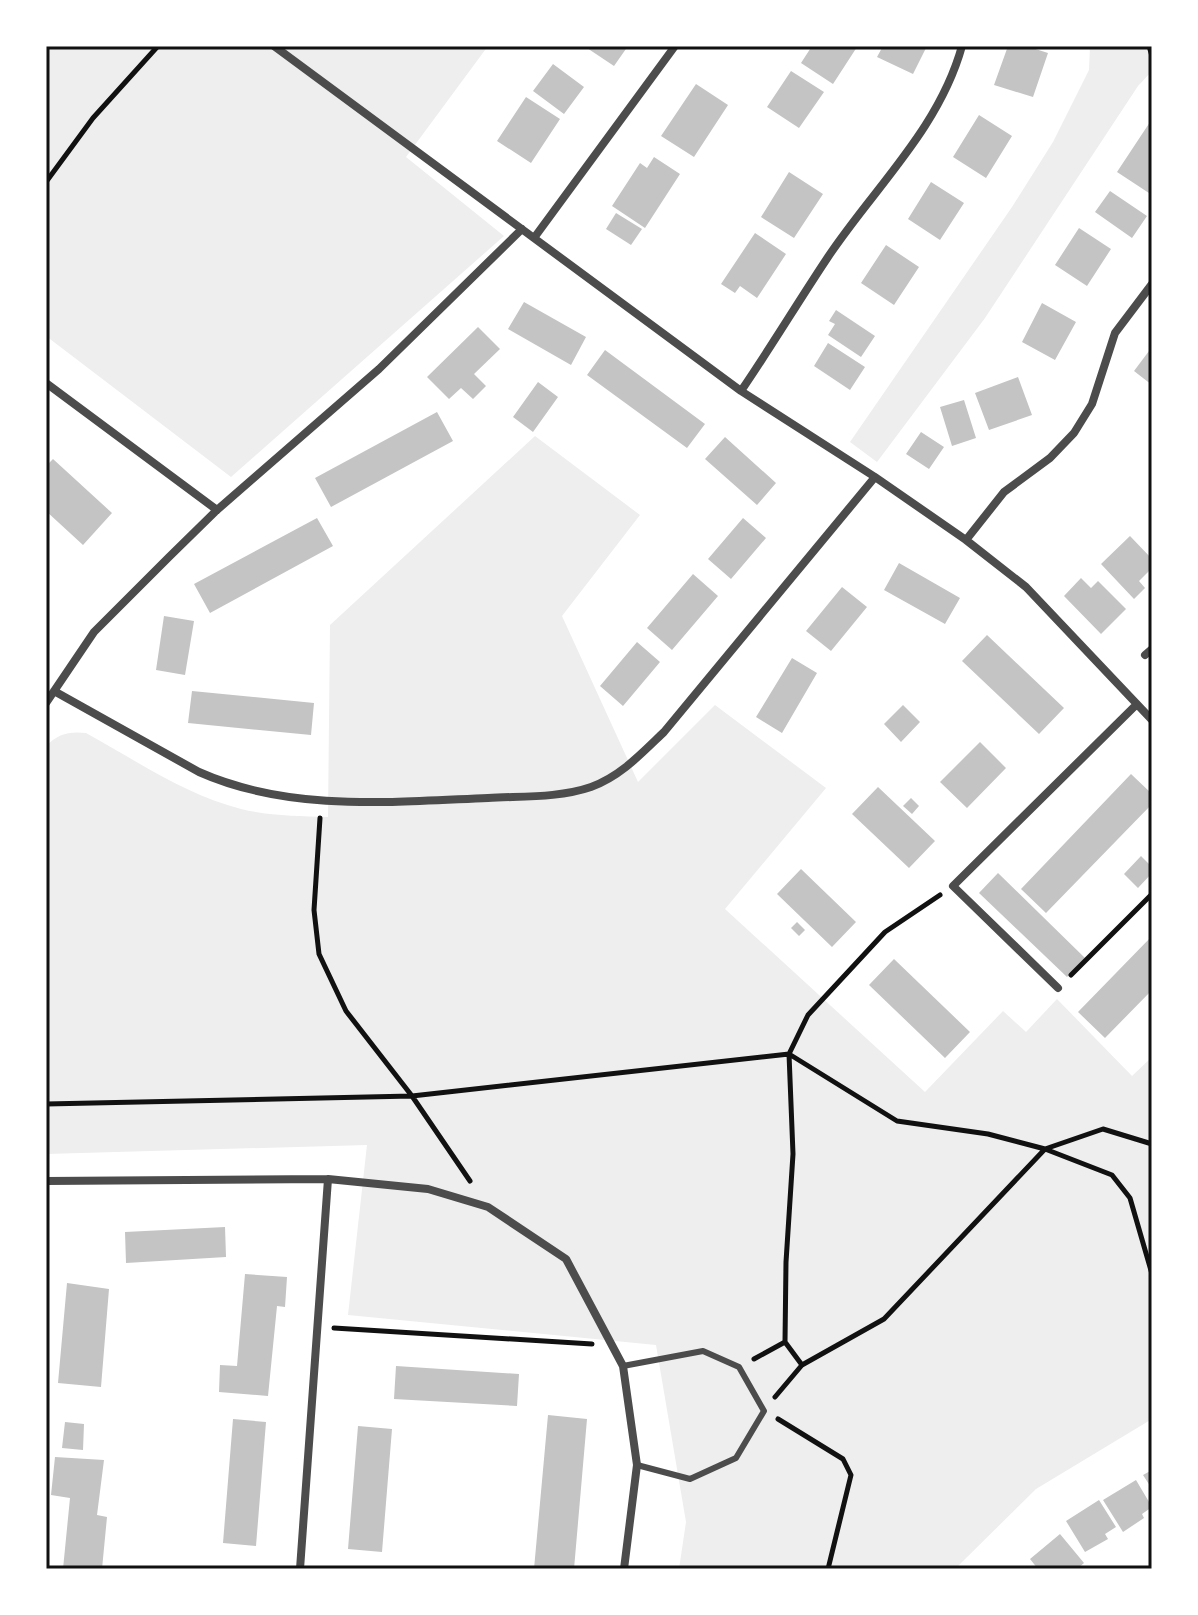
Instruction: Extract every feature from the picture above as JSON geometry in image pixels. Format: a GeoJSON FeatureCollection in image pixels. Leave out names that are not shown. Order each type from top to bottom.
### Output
{"type":"FeatureCollection","features":[{"type":"Feature","properties":{"kind":"street"},"geometry":{"type":"LineString","coordinates":[[274,46],[741,391],[966,540],[1026,587],[1152,720]]}},
{"type":"Feature","properties":{"kind":"street"},"geometry":{"type":"LineString","coordinates":[[534,238],[675,46]]}},
{"type":"Feature","properties":{"kind":"street"},"geometry":{"type":"LineString","coordinates":[[741,391],[829,256],[910,151],[938,102],[962,46]]}},
{"type":"Feature","properties":{"kind":"street"},"geometry":{"type":"LineString","coordinates":[[46,703],[94,632],[217,510],[379,369],[522,229]]}},
{"type":"Feature","properties":{"kind":"street"},"geometry":{"type":"LineString","coordinates":[[966,540],[1004,492],[1050,458],[1074,433],[1092,404],[1115,333],[1152,284]]}},
{"type":"Feature","properties":{"kind":"street"},"geometry":{"type":"LineString","coordinates":[[46,383],[217,510]]}},
{"type":"Feature","properties":{"kind":"street"},"geometry":{"type":"LineString","coordinates":[[54,691],[199,772],[223,783],[279,796],[321,801],[437,800],[563,793],[590,787],[610,778],[634,761],[664,732],[875,477]]}},
{"type":"Feature","properties":{"kind":"street"},"geometry":{"type":"LineString","coordinates":[[1058,988],[953,886],[1137,704]]}},
{"type":"Feature","properties":{"kind":"street"},"geometry":{"type":"LineString","coordinates":[[300,1569],[328,1179]]}},
{"type":"Feature","properties":{"kind":"street"},"geometry":{"type":"LineString","coordinates":[[46,1181],[328,1179],[428,1189],[488,1207],[566,1259],[623,1366],[637,1465],[624,1569]]}},
{"type":"Feature","properties":{"kind":"lane"},"geometry":{"type":"LineString","coordinates":[[623,1366],[703,1351],[739,1367],[764,1411],[736,1458],[690,1479],[637,1465]]}},
{"type":"Feature","properties":{"kind":"path"},"geometry":{"type":"LineString","coordinates":[[46,182],[93,118],[158,46]]}},
{"type":"Feature","properties":{"kind":"path"},"geometry":{"type":"LineString","coordinates":[[1149,46],[1152,56]]}},
{"type":"Feature","properties":{"kind":"path"},"geometry":{"type":"LineString","coordinates":[[321,801],[314,910],[319,954],[346,1011],[412,1096],[488,1207]]}},
{"type":"Feature","properties":{"kind":"path"},"geometry":{"type":"LineString","coordinates":[[802,1365],[785,1342],[786,1262],[793,1154],[789,1054],[808,1015],[885,932],[953,886]]}},
{"type":"Feature","properties":{"kind":"path"},"geometry":{"type":"LineString","coordinates":[[1058,988],[1152,894]]}},
{"type":"Feature","properties":{"kind":"path"},"geometry":{"type":"LineString","coordinates":[[46,1104],[412,1096],[789,1054],[897,1121],[988,1134],[1045,1149],[1112,1175],[1130,1198],[1152,1274]]}},
{"type":"Feature","properties":{"kind":"path"},"geometry":{"type":"LineString","coordinates":[[828,1569],[851,1475],[843,1459],[764,1411],[802,1365],[884,1319],[1045,1149],[1103,1129],[1152,1144]]}},
{"type":"Feature","properties":{"kind":"path"},"geometry":{"type":"LineString","coordinates":[[318,1327],[613,1345]]}},
{"type":"Feature","properties":{"kind":"path"},"geometry":{"type":"LineString","coordinates":[[739,1367],[785,1342]]}},
{"type":"Feature","properties":{"kind":"shaded area"},"geometry":{"type":"Polygon","coordinates":[[[46,46],[488,46],[406,157],[504,236],[231,477],[46,336],[46,46]]]}},
{"type":"Feature","properties":{"kind":"shaded area"},"geometry":{"type":"Polygon","coordinates":[[[1090,46],[1152,46],[1152,71],[1138,86],[985,318],[877,462],[850,442],[1012,207],[1053,142],[1089,70],[1090,46]]]}},
{"type":"Feature","properties":{"kind":"shaded area"},"geometry":{"type":"Polygon","coordinates":[[[535,436],[640,515],[562,616],[638,782],[715,705],[826,788],[725,909],[925,1092],[1003,1011],[1026,1032],[1057,999],[1132,1076],[1152,1057],[1152,1419],[1036,1489],[955,1569],[679,1569],[686,1522],[656,1345],[348,1315],[367,1145],[46,1154],[46,746],[64,734],[86,733],[161,776],[221,803],[262,813],[328,817],[330,625],[535,436]]]}},
{"type":"Feature","properties":{"kind":"building"},"geometry":{"type":"Polygon","coordinates":[[[584,46],[628,46],[614,66],[584,46]]]}},
{"type":"Feature","properties":{"kind":"building"},"geometry":{"type":"Polygon","coordinates":[[[812,46],[857,47],[833,84],[801,63],[812,46]]]}},
{"type":"Feature","properties":{"kind":"building"},"geometry":{"type":"Polygon","coordinates":[[[883,46],[926,48],[913,74],[877,57],[883,46]]]}},
{"type":"Feature","properties":{"kind":"building"},"geometry":{"type":"Polygon","coordinates":[[[1008,46],[1026,46],[1048,53],[1033,97],[994,85],[1008,46]]]}},
{"type":"Feature","properties":{"kind":"building"},"geometry":{"type":"Polygon","coordinates":[[[553,64],[584,87],[564,114],[533,91],[553,64]]]}},
{"type":"Feature","properties":{"kind":"building"},"geometry":{"type":"Polygon","coordinates":[[[791,71],[824,92],[799,128],[767,107],[791,71]]]}},
{"type":"Feature","properties":{"kind":"building"},"geometry":{"type":"Polygon","coordinates":[[[696,84],[728,105],[694,157],[661,136],[696,84]]]}},
{"type":"Feature","properties":{"kind":"building"},"geometry":{"type":"Polygon","coordinates":[[[526,97],[560,119],[531,163],[497,141],[526,97]]]}},
{"type":"Feature","properties":{"kind":"building"},"geometry":{"type":"Polygon","coordinates":[[[979,115],[1012,136],[986,178],[953,157],[979,115]]]}},
{"type":"Feature","properties":{"kind":"building"},"geometry":{"type":"Polygon","coordinates":[[[1152,119],[1152,195],[1117,172],[1152,119]]]}},
{"type":"Feature","properties":{"kind":"building"},"geometry":{"type":"Polygon","coordinates":[[[654,157],[680,174],[645,228],[612,206],[640,163],[647,168],[654,157]]]}},
{"type":"Feature","properties":{"kind":"building"},"geometry":{"type":"Polygon","coordinates":[[[789,172],[823,194],[794,238],[761,217],[789,172]]]}},
{"type":"Feature","properties":{"kind":"building"},"geometry":{"type":"Polygon","coordinates":[[[931,182],[964,203],[940,240],[908,219],[931,182]]]}},
{"type":"Feature","properties":{"kind":"building"},"geometry":{"type":"Polygon","coordinates":[[[1110,191],[1147,216],[1132,238],[1095,212],[1110,191]]]}},
{"type":"Feature","properties":{"kind":"building"},"geometry":{"type":"Polygon","coordinates":[[[616,213],[642,229],[631,245],[606,229],[616,213]]]}},
{"type":"Feature","properties":{"kind":"building"},"geometry":{"type":"Polygon","coordinates":[[[1079,228],[1111,249],[1087,286],[1055,265],[1079,228]]]}},
{"type":"Feature","properties":{"kind":"building"},"geometry":{"type":"Polygon","coordinates":[[[755,233],[786,254],[757,298],[740,286],[735,293],[721,284],[755,233]]]}},
{"type":"Feature","properties":{"kind":"building"},"geometry":{"type":"Polygon","coordinates":[[[886,245],[919,267],[894,305],[861,283],[886,245]]]}},
{"type":"Feature","properties":{"kind":"building"},"geometry":{"type":"Polygon","coordinates":[[[524,302],[586,337],[571,365],[508,329],[524,302]]]}},
{"type":"Feature","properties":{"kind":"building"},"geometry":{"type":"Polygon","coordinates":[[[1042,303],[1076,322],[1055,360],[1022,342],[1042,303]]]}},
{"type":"Feature","properties":{"kind":"building"},"geometry":{"type":"Polygon","coordinates":[[[836,310],[875,336],[861,357],[828,335],[835,324],[829,321],[836,310]]]}},
{"type":"Feature","properties":{"kind":"building"},"geometry":{"type":"Polygon","coordinates":[[[478,327],[500,349],[474,374],[486,386],[473,399],[461,388],[449,399],[427,377],[478,327]]]}},
{"type":"Feature","properties":{"kind":"building"},"geometry":{"type":"Polygon","coordinates":[[[828,343],[865,367],[850,390],[814,366],[828,343]]]}},
{"type":"Feature","properties":{"kind":"building"},"geometry":{"type":"Polygon","coordinates":[[[1152,347],[1152,385],[1134,371],[1152,347]]]}},
{"type":"Feature","properties":{"kind":"building"},"geometry":{"type":"Polygon","coordinates":[[[605,350],[705,424],[687,448],[587,375],[605,350]]]}},
{"type":"Feature","properties":{"kind":"building"},"geometry":{"type":"Polygon","coordinates":[[[1018,377],[1032,415],[989,430],[975,393],[1018,377]]]}},
{"type":"Feature","properties":{"kind":"building"},"geometry":{"type":"Polygon","coordinates":[[[538,382],[558,397],[533,432],[513,417],[538,382]]]}},
{"type":"Feature","properties":{"kind":"building"},"geometry":{"type":"Polygon","coordinates":[[[964,400],[976,438],[952,446],[940,407],[964,400]]]}},
{"type":"Feature","properties":{"kind":"building"},"geometry":{"type":"Polygon","coordinates":[[[437,412],[453,441],[331,507],[315,478],[437,412]]]}},
{"type":"Feature","properties":{"kind":"building"},"geometry":{"type":"Polygon","coordinates":[[[921,432],[944,447],[929,469],[906,454],[921,432]]]}},
{"type":"Feature","properties":{"kind":"building"},"geometry":{"type":"Polygon","coordinates":[[[725,437],[776,483],[757,505],[705,459],[725,437]]]}},
{"type":"Feature","properties":{"kind":"building"},"geometry":{"type":"Polygon","coordinates":[[[53,459],[112,513],[83,545],[46,511],[46,462],[48,464],[53,459]]]}},
{"type":"Feature","properties":{"kind":"building"},"geometry":{"type":"Polygon","coordinates":[[[317,518],[333,546],[210,613],[194,584],[317,518]]]}},
{"type":"Feature","properties":{"kind":"building"},"geometry":{"type":"Polygon","coordinates":[[[743,518],[766,538],[731,579],[708,559],[743,518]]]}},
{"type":"Feature","properties":{"kind":"building"},"geometry":{"type":"Polygon","coordinates":[[[1130,536],[1152,559],[1152,568],[1139,581],[1145,588],[1134,599],[1101,564],[1130,536]]]}},
{"type":"Feature","properties":{"kind":"building"},"geometry":{"type":"Polygon","coordinates":[[[899,563],[960,598],[945,624],[884,590],[899,563]]]}},
{"type":"Feature","properties":{"kind":"building"},"geometry":{"type":"Polygon","coordinates":[[[693,574],[718,596],[672,650],[647,628],[693,574]]]}},
{"type":"Feature","properties":{"kind":"building"},"geometry":{"type":"Polygon","coordinates":[[[1081,578],[1091,588],[1098,581],[1126,609],[1101,634],[1064,596],[1081,578]]]}},
{"type":"Feature","properties":{"kind":"building"},"geometry":{"type":"Polygon","coordinates":[[[842,587],[867,607],[831,651],[806,631],[842,587]]]}},
{"type":"Feature","properties":{"kind":"building"},"geometry":{"type":"Polygon","coordinates":[[[164,616],[194,621],[185,675],[156,670],[164,616]]]}},
{"type":"Feature","properties":{"kind":"building"},"geometry":{"type":"Polygon","coordinates":[[[987,635],[1064,708],[1039,734],[962,661],[987,635]]]}},
{"type":"Feature","properties":{"kind":"building"},"geometry":{"type":"Polygon","coordinates":[[[637,642],[660,662],[623,706],[600,686],[637,642]]]}},
{"type":"Feature","properties":{"kind":"building"},"geometry":{"type":"Polygon","coordinates":[[[792,658],[817,673],[782,733],[756,717],[792,658]]]}},
{"type":"Feature","properties":{"kind":"building"},"geometry":{"type":"Polygon","coordinates":[[[192,691],[314,703],[311,735],[188,723],[192,691]]]}},
{"type":"Feature","properties":{"kind":"building"},"geometry":{"type":"Polygon","coordinates":[[[903,705],[920,722],[901,742],[884,724],[903,705]]]}},
{"type":"Feature","properties":{"kind":"building"},"geometry":{"type":"Polygon","coordinates":[[[980,742],[1006,768],[967,808],[940,782],[980,742]]]}},
{"type":"Feature","properties":{"kind":"building"},"geometry":{"type":"Polygon","coordinates":[[[1131,774],[1152,794],[1152,804],[1046,913],[1021,889],[1131,774]]]}},
{"type":"Feature","properties":{"kind":"building"},"geometry":{"type":"Polygon","coordinates":[[[878,787],[935,841],[909,868],[852,814],[878,787]]]}},
{"type":"Feature","properties":{"kind":"building"},"geometry":{"type":"Polygon","coordinates":[[[911,798],[919,806],[912,814],[903,806],[911,798]]]}},
{"type":"Feature","properties":{"kind":"building"},"geometry":{"type":"Polygon","coordinates":[[[1141,856],[1152,867],[1152,873],[1138,888],[1124,874],[1141,856]]]}},
{"type":"Feature","properties":{"kind":"building"},"geometry":{"type":"Polygon","coordinates":[[[801,869],[856,922],[832,947],[777,894],[801,869]]]}},
{"type":"Feature","properties":{"kind":"building"},"geometry":{"type":"Polygon","coordinates":[[[998,873],[1085,958],[1067,977],[979,893],[998,873]]]}},
{"type":"Feature","properties":{"kind":"building"},"geometry":{"type":"Polygon","coordinates":[[[797,922],[805,930],[799,936],[791,928],[797,922]]]}},
{"type":"Feature","properties":{"kind":"building"},"geometry":{"type":"Polygon","coordinates":[[[1152,936],[1152,990],[1105,1038],[1078,1012],[1152,936]]]}},
{"type":"Feature","properties":{"kind":"building"},"geometry":{"type":"Polygon","coordinates":[[[894,959],[970,1032],[945,1058],[869,985],[894,959]]]}},
{"type":"Feature","properties":{"kind":"building"},"geometry":{"type":"Polygon","coordinates":[[[225,1227],[226,1257],[126,1263],[125,1232],[225,1227]]]}},
{"type":"Feature","properties":{"kind":"building"},"geometry":{"type":"Polygon","coordinates":[[[245,1274],[287,1277],[285,1307],[277,1306],[268,1396],[219,1392],[220,1365],[237,1366],[245,1274]]]}},
{"type":"Feature","properties":{"kind":"building"},"geometry":{"type":"Polygon","coordinates":[[[67,1283],[109,1289],[101,1387],[58,1383],[67,1283]]]}},
{"type":"Feature","properties":{"kind":"building"},"geometry":{"type":"Polygon","coordinates":[[[396,1366],[519,1374],[517,1406],[394,1399],[396,1366]]]}},
{"type":"Feature","properties":{"kind":"building"},"geometry":{"type":"Polygon","coordinates":[[[548,1415],[587,1419],[574,1569],[534,1569],[548,1415]]]}},
{"type":"Feature","properties":{"kind":"building"},"geometry":{"type":"Polygon","coordinates":[[[233,1419],[266,1422],[256,1546],[223,1543],[233,1419]]]}},
{"type":"Feature","properties":{"kind":"building"},"geometry":{"type":"Polygon","coordinates":[[[65,1422],[84,1424],[83,1450],[62,1448],[65,1422]]]}},
{"type":"Feature","properties":{"kind":"building"},"geometry":{"type":"Polygon","coordinates":[[[358,1426],[392,1429],[382,1552],[348,1549],[358,1426]]]}},
{"type":"Feature","properties":{"kind":"building"},"geometry":{"type":"Polygon","coordinates":[[[55,1457],[104,1460],[97,1515],[107,1517],[102,1569],[63,1569],[70,1498],[51,1495],[55,1457]]]}},
{"type":"Feature","properties":{"kind":"building"},"geometry":{"type":"Polygon","coordinates":[[[1152,1470],[1152,1489],[1143,1475],[1152,1470]]]}},
{"type":"Feature","properties":{"kind":"building"},"geometry":{"type":"Polygon","coordinates":[[[1136,1480],[1152,1507],[1142,1514],[1144,1518],[1123,1532],[1103,1500],[1136,1480]]]}},
{"type":"Feature","properties":{"kind":"building"},"geometry":{"type":"Polygon","coordinates":[[[1099,1500],[1116,1527],[1105,1534],[1108,1539],[1085,1552],[1066,1521],[1099,1500]]]}},
{"type":"Feature","properties":{"kind":"building"},"geometry":{"type":"Polygon","coordinates":[[[1060,1534],[1084,1563],[1077,1569],[1038,1569],[1030,1559],[1060,1534]]]}}]}
